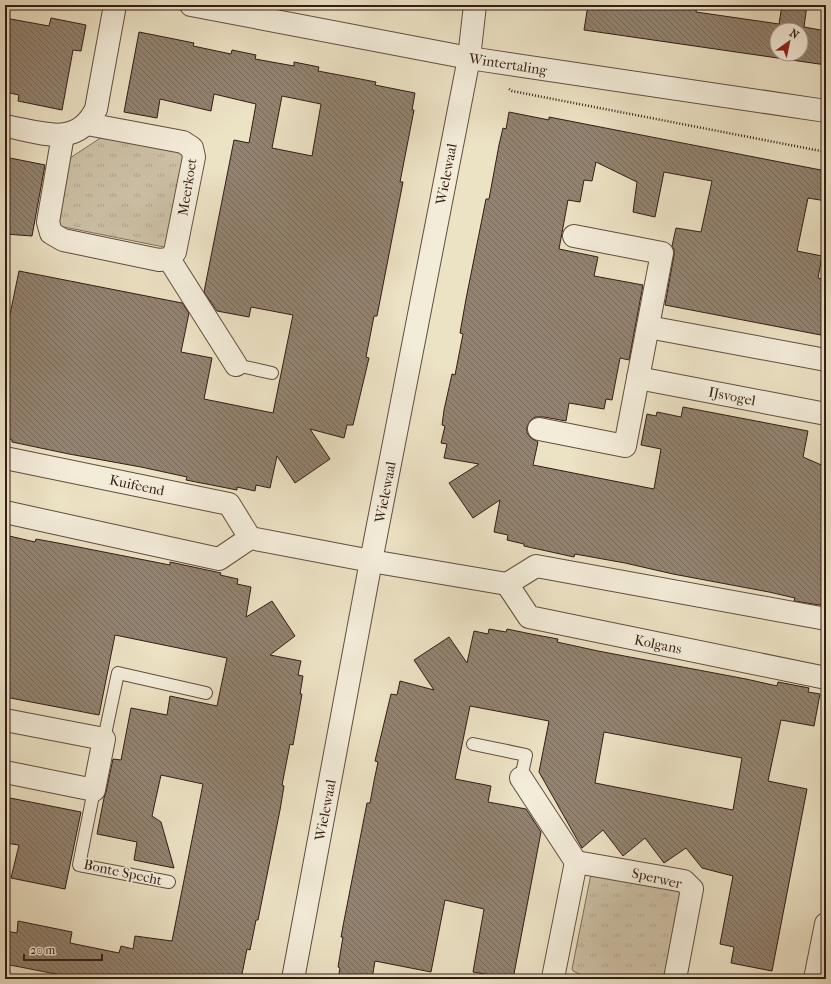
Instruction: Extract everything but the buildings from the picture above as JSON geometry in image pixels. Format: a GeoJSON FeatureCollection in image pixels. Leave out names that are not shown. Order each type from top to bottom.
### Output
{"type":"FeatureCollection","features":[{"type":"Feature","properties":{"kind":"street"},"geometry":{"type":"LineString","coordinates":[[5,126],[54,135],[63,135],[80,130],[87,124],[96,109],[115,5]]}},
{"type":"Feature","properties":{"kind":"street","name":"Wintertaling"},"geometry":{"type":"LineString","coordinates":[[191,5],[469,58],[826,111]]}},
{"type":"Feature","properties":{"kind":"street","name":"Wielewaal"},"geometry":{"type":"LineString","coordinates":[[293,979],[371,561],[469,58],[475,5]]}},
{"type":"Feature","properties":{"kind":"street","name":"Meerkoet"},"geometry":{"type":"LineString","coordinates":[[87,124],[183,142],[192,148],[194,157],[175,252],[169,259]]}},
{"type":"Feature","properties":{"kind":"street"},"geometry":{"type":"LineString","coordinates":[[63,135],[48,222],[51,233],[63,240],[159,260],[169,259],[236,365]]}},
{"type":"Feature","properties":{"kind":"street"},"geometry":{"type":"LineString","coordinates":[[539,428],[625,446],[662,253],[574,236]]}},
{"type":"Feature","properties":{"kind":"street"},"geometry":{"type":"LineString","coordinates":[[648,327],[826,360]]}},
{"type":"Feature","properties":{"kind":"street","name":"IJsvogel"},"geometry":{"type":"LineString","coordinates":[[638,378],[826,414]]}},
{"type":"Feature","properties":{"kind":"street","name":"Kuifeend"},"geometry":{"type":"LineString","coordinates":[[5,458],[229,504],[250,538]]}},
{"type":"Feature","properties":{"kind":"street"},"geometry":{"type":"LineString","coordinates":[[5,512],[219,559],[250,538],[371,561],[507,584],[536,566],[826,620]]}},
{"type":"Feature","properties":{"kind":"street","name":"Kolgans"},"geometry":{"type":"LineString","coordinates":[[507,584],[529,617],[826,678]]}},
{"type":"Feature","properties":{"kind":"street"},"geometry":{"type":"LineString","coordinates":[[5,720],[104,739]]}},
{"type":"Feature","properties":{"kind":"street","name":"Bonte Specht"},"geometry":{"type":"LineString","coordinates":[[94,790],[104,739]]}},
{"type":"Feature","properties":{"kind":"street"},"geometry":{"type":"LineString","coordinates":[[5,772],[94,790]]}},
{"type":"Feature","properties":{"kind":"street"},"geometry":{"type":"LineString","coordinates":[[521,778],[576,862],[553,978],[556,979]]}},
{"type":"Feature","properties":{"kind":"street","name":"Sperwer"},"geometry":{"type":"LineString","coordinates":[[576,862],[684,881],[692,889],[675,979]]}},
{"type":"Feature","properties":{"kind":"street"},"geometry":{"type":"LineString","coordinates":[[815,979],[826,924]]}},
{"type":"Feature","properties":{"kind":"lane"},"geometry":{"type":"LineString","coordinates":[[236,365],[272,373]]}},
{"type":"Feature","properties":{"kind":"lane","name":"Bonte Specht"},"geometry":{"type":"LineString","coordinates":[[104,739],[118,673],[206,693]]}},
{"type":"Feature","properties":{"kind":"lane"},"geometry":{"type":"LineString","coordinates":[[474,744],[526,755],[521,778]]}},
{"type":"Feature","properties":{"kind":"lane","name":"Bonte Specht"},"geometry":{"type":"LineString","coordinates":[[94,790],[79,865],[169,882]]}},
{"type":"Feature","properties":{"kind":"path"},"geometry":{"type":"LineString","coordinates":[[505,87],[512,92],[826,152]]}},
{"type":"Feature","properties":{"kind":"green space"},"geometry":{"type":"Polygon","coordinates":[[[111,131],[186,154],[169,245],[164,247],[59,226],[56,224],[70,158],[111,131]]]}},
{"type":"Feature","properties":{"kind":"green space"},"geometry":{"type":"Polygon","coordinates":[[[591,874],[685,891],[669,972],[649,979],[603,979],[586,977],[573,971],[572,969],[591,874]]]}}]}
